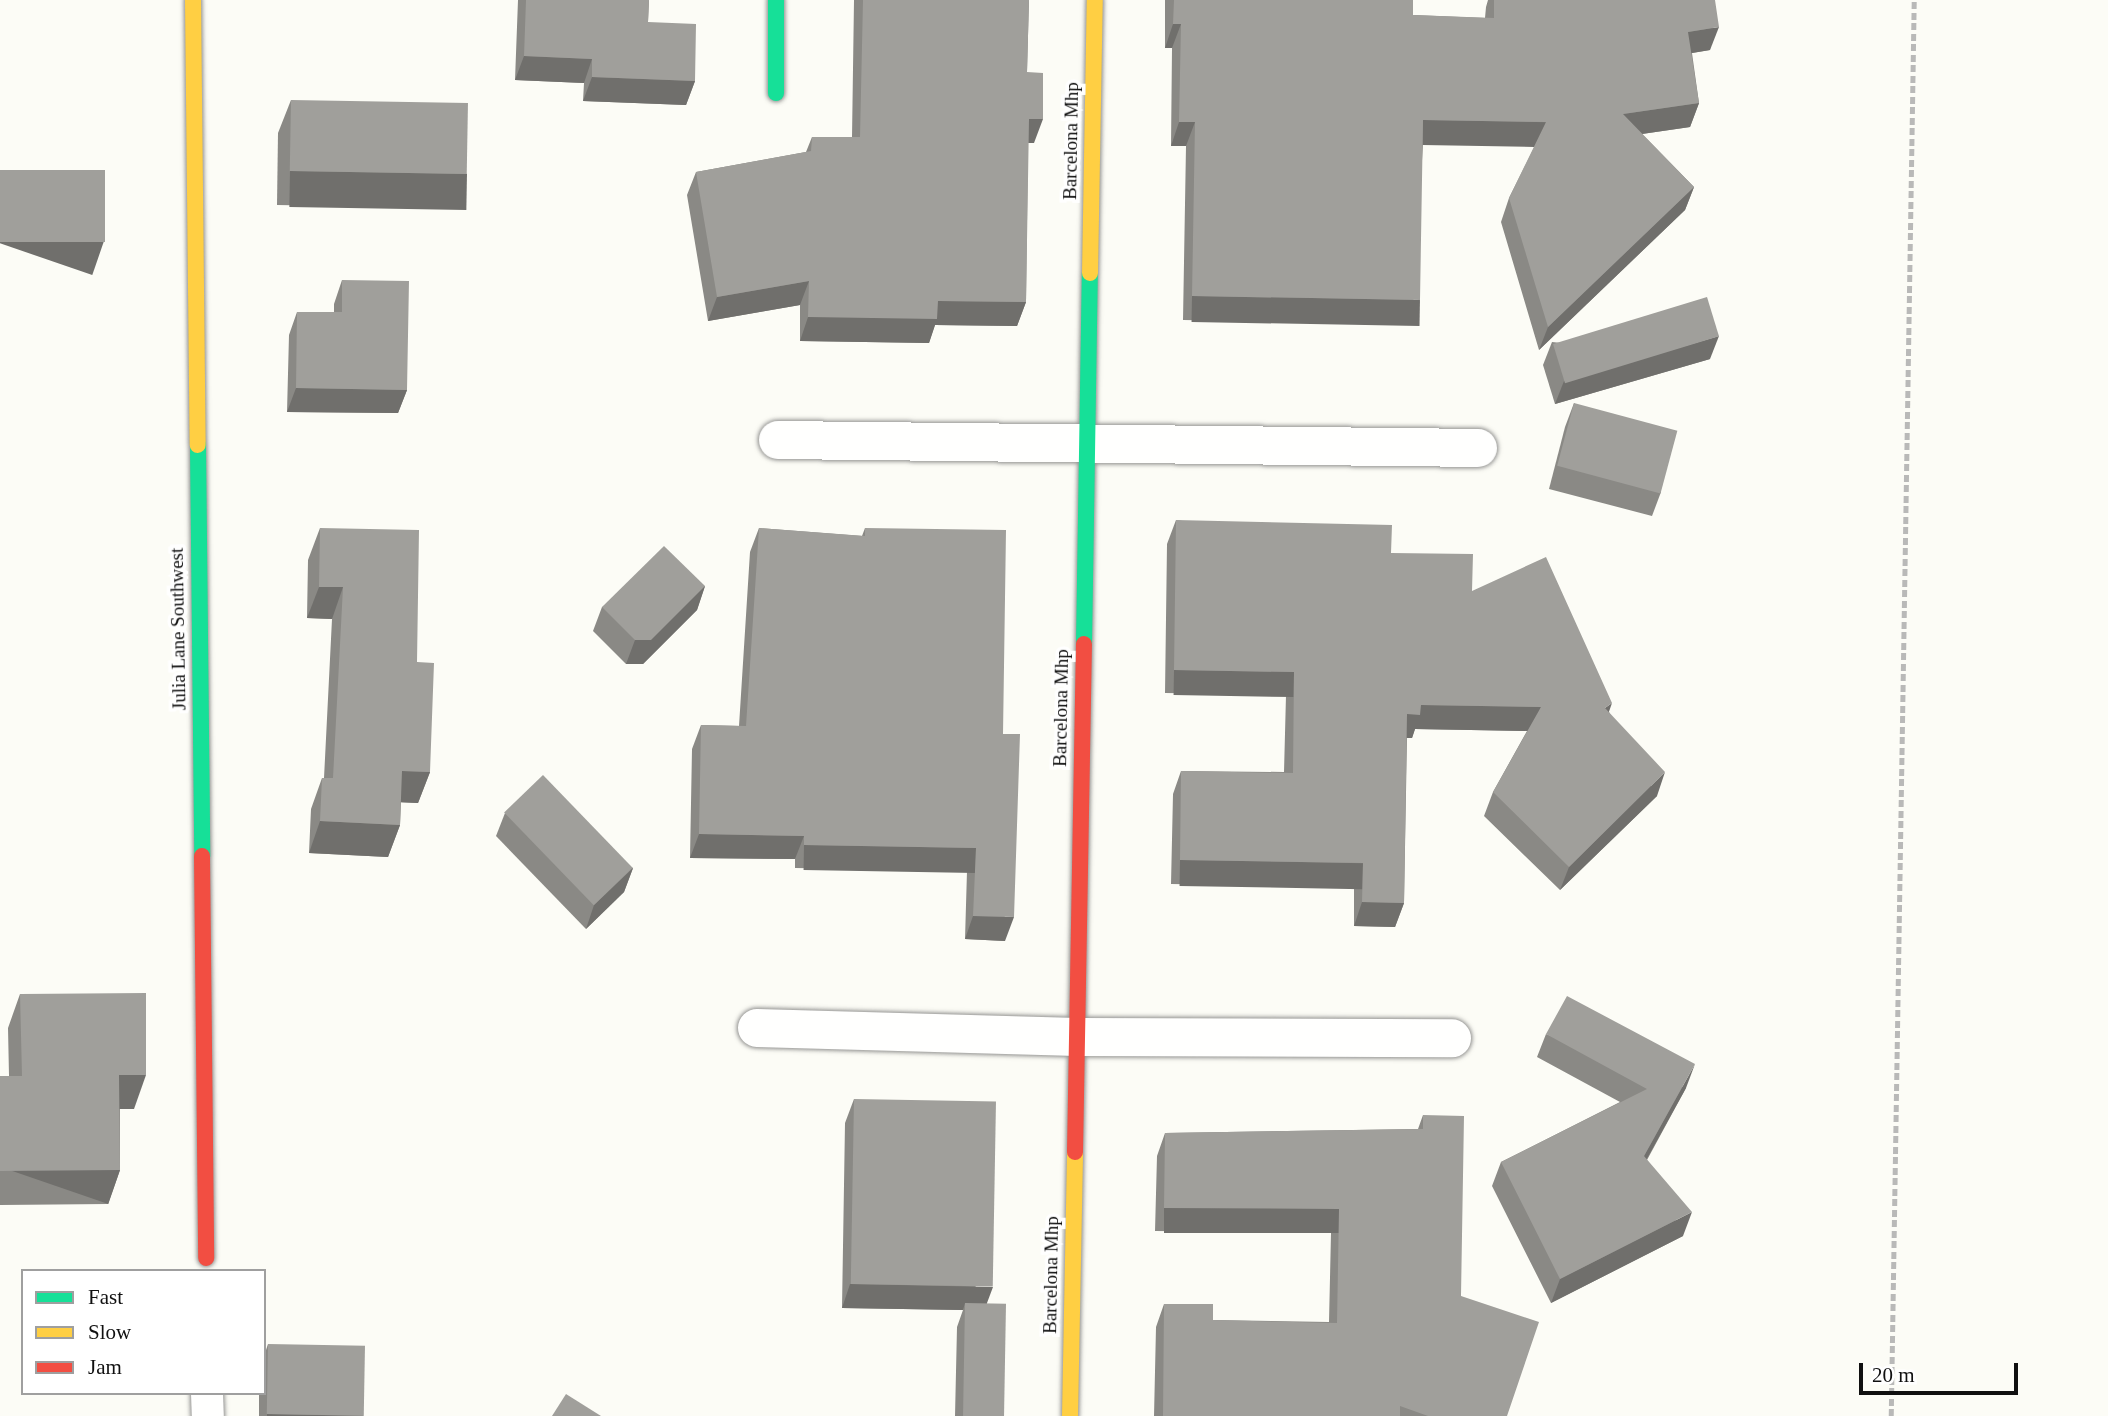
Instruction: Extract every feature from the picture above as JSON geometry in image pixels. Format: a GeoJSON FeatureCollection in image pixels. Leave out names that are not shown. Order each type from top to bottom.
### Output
{"type":"FeatureCollection","features":[{"type":"Feature","properties":{"kind":"street","name":"Julia Lane Southwest"},"geometry":{"type":"LineString","coordinates":[[193,0],[206,1264]]}},
{"type":"Feature","properties":{"kind":"street"},"geometry":{"type":"LineString","coordinates":[[776,0],[776,93]]}},
{"type":"Feature","properties":{"kind":"street","name":"Barcelona Mhp"},"geometry":{"type":"LineString","coordinates":[[1070,1416],[1095,0]]}},
{"type":"Feature","properties":{"kind":"street"},"geometry":{"type":"LineString","coordinates":[[778,440],[1087,447],[1478,448]]}},
{"type":"Feature","properties":{"kind":"street"},"geometry":{"type":"LineString","coordinates":[[757,1028],[1077,1037],[1451,1038]]}},
{"type":"Feature","properties":{"kind":"lane"},"geometry":{"type":"LineString","coordinates":[[208,1395],[208,1416]]}},
{"type":"Feature","properties":{"kind":"path"},"geometry":{"type":"LineString","coordinates":[[1891,1416],[1914,0]]}},
{"type":"Feature","properties":{"kind":"building"},"geometry":{"type":"Polygon","coordinates":[[[526,0],[649,0],[648,22],[696,24],[695,81],[592,77],[592,59],[524,56],[526,0]]]}},
{"type":"Feature","properties":{"kind":"building"},"geometry":{"type":"Polygon","coordinates":[[[863,0],[1029,0],[1027,72],[1043,73],[1043,119],[1029,119],[1026,302],[938,301],[937,319],[808,317],[809,281],[717,297],[696,172],[811,151],[812,137],[860,137],[863,0]]]}},
{"type":"Feature","properties":{"kind":"building"},"geometry":{"type":"Polygon","coordinates":[[[1174,0],[1413,0],[1413,15],[1494,18],[1494,0],[1715,0],[1719,27],[1688,32],[1699,103],[1623,114],[1694,187],[1548,327],[1509,198],[1546,122],[1423,120],[1420,300],[1192,296],[1195,122],[1179,122],[1181,24],[1173,24],[1174,0]]]}},
{"type":"Feature","properties":{"kind":"building"},"geometry":{"type":"Polygon","coordinates":[[[291,100],[468,103],[467,174],[290,171],[291,100]]]}},
{"type":"Feature","properties":{"kind":"building"},"geometry":{"type":"Polygon","coordinates":[[[0,170],[105,170],[105,242],[0,242],[0,170]]]}},
{"type":"Feature","properties":{"kind":"building"},"geometry":{"type":"Polygon","coordinates":[[[342,280],[409,281],[407,390],[296,388],[297,312],[342,312],[342,280]]]}},
{"type":"Feature","properties":{"kind":"building"},"geometry":{"type":"Polygon","coordinates":[[[1707,297],[1719,336],[1565,383],[1553,344],[1707,297]]]}},
{"type":"Feature","properties":{"kind":"building"},"geometry":{"type":"Polygon","coordinates":[[[1574,403],[1677,431],[1661,493],[1557,466],[1574,403]]]}},
{"type":"Feature","properties":{"kind":"building"},"geometry":{"type":"Polygon","coordinates":[[[1176,520],[1392,525],[1391,553],[1473,554],[1472,591],[1546,557],[1612,703],[1605,708],[1665,772],[1569,867],[1493,792],[1541,707],[1421,705],[1420,715],[1407,714],[1404,903],[1362,902],[1363,863],[1180,860],[1181,771],[1293,773],[1294,672],[1174,670],[1176,520]]]}},
{"type":"Feature","properties":{"kind":"building"},"geometry":{"type":"Polygon","coordinates":[[[320,528],[419,530],[417,662],[434,663],[430,772],[402,771],[400,825],[320,821],[322,778],[333,778],[343,587],[319,587],[320,528]]]}},
{"type":"Feature","properties":{"kind":"building"},"geometry":{"type":"Polygon","coordinates":[[[759,528],[865,536],[865,528],[1006,530],[1003,734],[1020,734],[1014,917],[973,916],[976,848],[804,845],[804,836],[699,834],[701,725],[746,726],[759,528]]]}},
{"type":"Feature","properties":{"kind":"building"},"geometry":{"type":"Polygon","coordinates":[[[664,546],[705,586],[651,640],[635,640],[602,607],[664,546]]]}},
{"type":"Feature","properties":{"kind":"building"},"geometry":{"type":"Polygon","coordinates":[[[543,775],[633,868],[594,905],[504,813],[543,775]]]}},
{"type":"Feature","properties":{"kind":"building"},"geometry":{"type":"Polygon","coordinates":[[[146,993],[146,1075],[119,1075],[120,1170],[0,1171],[0,1076],[22,1076],[20,994],[146,993]]]}},
{"type":"Feature","properties":{"kind":"building"},"geometry":{"type":"Polygon","coordinates":[[[1567,996],[1695,1064],[1644,1156],[1692,1212],[1560,1279],[1501,1162],[1647,1089],[1546,1034],[1567,996]]]}},
{"type":"Feature","properties":{"kind":"building"},"geometry":{"type":"Polygon","coordinates":[[[854,1099],[996,1101],[993,1286],[851,1284],[854,1099]]]}},
{"type":"Feature","properties":{"kind":"building"},"geometry":{"type":"Polygon","coordinates":[[[1423,1115],[1464,1116],[1461,1296],[1539,1322],[1507,1416],[1428,1416],[1400,1406],[1400,1416],[1163,1416],[1164,1304],[1213,1304],[1213,1320],[1337,1323],[1339,1209],[1164,1208],[1165,1133],[1423,1129],[1423,1115]]]}},
{"type":"Feature","properties":{"kind":"building"},"geometry":{"type":"Polygon","coordinates":[[[965,1303],[1006,1304],[1004,1416],[963,1416],[965,1303]]]}},
{"type":"Feature","properties":{"kind":"building"},"geometry":{"type":"Polygon","coordinates":[[[268,1344],[365,1346],[364,1416],[267,1414],[268,1344]]]}},
{"type":"Feature","properties":{"kind":"building"},"geometry":{"type":"Polygon","coordinates":[[[566,1394],[601,1416],[552,1416],[566,1394]]]}},
{"type":"Feature","properties":{"kind":"traffic: fast"},"geometry":{"type":"LineString","coordinates":[[776,0],[776,93]]}},
{"type":"Feature","properties":{"kind":"traffic: fast"},"geometry":{"type":"LineString","coordinates":[[1084,644],[1090,273]]}},
{"type":"Feature","properties":{"kind":"traffic: fast"},"geometry":{"type":"LineString","coordinates":[[198,445],[202,856]]}},
{"type":"Feature","properties":{"kind":"traffic: slow"},"geometry":{"type":"LineString","coordinates":[[193,0],[198,445]]}},
{"type":"Feature","properties":{"kind":"traffic: slow"},"geometry":{"type":"LineString","coordinates":[[1090,273],[1095,0]]}},
{"type":"Feature","properties":{"kind":"traffic: slow"},"geometry":{"type":"LineString","coordinates":[[1070,1416],[1075,1152]]}},
{"type":"Feature","properties":{"kind":"traffic: jam"},"geometry":{"type":"LineString","coordinates":[[1075,1152],[1084,644]]}},
{"type":"Feature","properties":{"kind":"traffic: jam"},"geometry":{"type":"LineString","coordinates":[[202,856],[206,1258]]}}]}
